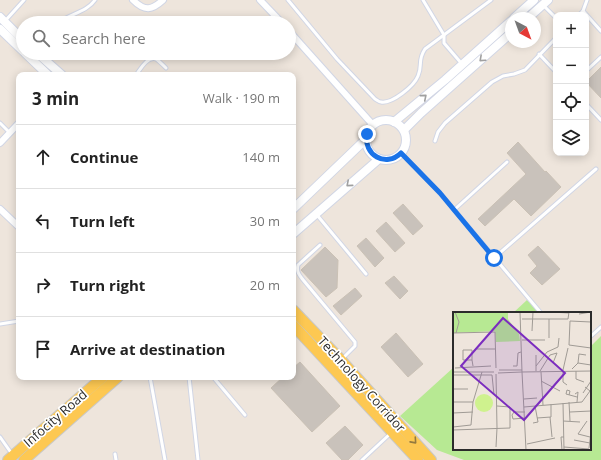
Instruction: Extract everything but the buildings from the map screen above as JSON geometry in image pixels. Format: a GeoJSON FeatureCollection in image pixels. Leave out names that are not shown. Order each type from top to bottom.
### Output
{"type":"FeatureCollection","features":[{"type":"Feature","properties":{"kind":"main road","name":"Technology Corridor"},"geometry":{"type":"LineString","coordinates":[[296,313],[341,360],[431,460]]}},
{"type":"Feature","properties":{"kind":"main road"},"geometry":{"type":"LineString","coordinates":[[296,328],[418,460]]}},
{"type":"Feature","properties":{"kind":"main road","name":"Infocity Road"},"geometry":{"type":"LineString","coordinates":[[11,458],[100,380]]}},
{"type":"Feature","properties":{"kind":"main road","name":"Infocity Road"},"geometry":{"type":"LineString","coordinates":[[24,460],[115,380]]}},
{"type":"Feature","properties":{"kind":"street"},"geometry":{"type":"LineString","coordinates":[[133,0],[142,8],[150,9],[156,7],[163,0]]}},
{"type":"Feature","properties":{"kind":"street"},"geometry":{"type":"LineString","coordinates":[[260,0],[275,16]]}},
{"type":"Feature","properties":{"kind":"street"},"geometry":{"type":"LineString","coordinates":[[521,12],[534,0]]}},
{"type":"Feature","properties":{"kind":"street"},"geometry":{"type":"LineString","coordinates":[[534,12],[545,2]]}},
{"type":"Feature","properties":{"kind":"street"},"geometry":{"type":"LineString","coordinates":[[2,22],[16,34]]}},
{"type":"Feature","properties":{"kind":"street"},"geometry":{"type":"LineString","coordinates":[[2,22],[16,41]]}},
{"type":"Feature","properties":{"kind":"street"},"geometry":{"type":"LineString","coordinates":[[394,122],[505,26]]}},
{"type":"Feature","properties":{"kind":"street"},"geometry":{"type":"LineString","coordinates":[[404,130],[505,38]]}},
{"type":"Feature","properties":{"kind":"street"},"geometry":{"type":"LineString","coordinates":[[296,39],[373,125]]}},
{"type":"Feature","properties":{"kind":"street"},"geometry":{"type":"LineString","coordinates":[[32,60],[45,72]]}},
{"type":"Feature","properties":{"kind":"street"},"geometry":{"type":"LineString","coordinates":[[45,60],[59,72]]}},
{"type":"Feature","properties":{"kind":"street"},"geometry":{"type":"LineString","coordinates":[[296,206],[366,139],[373,125],[383,120],[394,122],[404,130],[406,142],[401,153],[390,160],[378,159],[369,151],[366,139]]}},
{"type":"Feature","properties":{"kind":"street"},"geometry":{"type":"LineString","coordinates":[[0,143],[16,126]]}},
{"type":"Feature","properties":{"kind":"street"},"geometry":{"type":"LineString","coordinates":[[296,231],[378,159]]}},
{"type":"Feature","properties":{"kind":"street"},"geometry":{"type":"LineString","coordinates":[[0,209],[16,224]]}},
{"type":"Feature","properties":{"kind":"lane"},"geometry":{"type":"LineString","coordinates":[[2,22],[24,0]]}},
{"type":"Feature","properties":{"kind":"lane"},"geometry":{"type":"LineString","coordinates":[[69,16],[86,8],[95,0]]}},
{"type":"Feature","properties":{"kind":"lane"},"geometry":{"type":"LineString","coordinates":[[288,0],[337,59],[375,100],[381,102],[396,98],[413,84],[418,76],[420,56],[428,46],[491,0]]}},
{"type":"Feature","properties":{"kind":"lane"},"geometry":{"type":"LineString","coordinates":[[423,0],[444,35],[444,43],[462,64]]}},
{"type":"Feature","properties":{"kind":"lane"},"geometry":{"type":"LineString","coordinates":[[587,0],[583,11],[601,31]]}},
{"type":"Feature","properties":{"kind":"lane"},"geometry":{"type":"LineString","coordinates":[[545,2],[553,14]]}},
{"type":"Feature","properties":{"kind":"lane"},"geometry":{"type":"LineString","coordinates":[[435,141],[438,132],[445,123],[492,82],[503,76],[525,70],[553,41]]}},
{"type":"Feature","properties":{"kind":"lane"},"geometry":{"type":"LineString","coordinates":[[539,54],[553,69]]}},
{"type":"Feature","properties":{"kind":"lane"},"geometry":{"type":"LineString","coordinates":[[589,68],[601,57]]}},
{"type":"Feature","properties":{"kind":"lane"},"geometry":{"type":"LineString","coordinates":[[138,72],[145,63],[150,60]]}},
{"type":"Feature","properties":{"kind":"lane"},"geometry":{"type":"LineString","coordinates":[[157,60],[166,68]]}},
{"type":"Feature","properties":{"kind":"lane"},"geometry":{"type":"LineString","coordinates":[[589,107],[601,120]]}},
{"type":"Feature","properties":{"kind":"lane"},"geometry":{"type":"LineString","coordinates":[[0,123],[10,133]]}},
{"type":"Feature","properties":{"kind":"lane"},"geometry":{"type":"LineString","coordinates":[[401,153],[440,193],[540,312]]}},
{"type":"Feature","properties":{"kind":"lane"},"geometry":{"type":"LineString","coordinates":[[454,210],[507,162]]}},
{"type":"Feature","properties":{"kind":"lane"},"geometry":{"type":"LineString","coordinates":[[494,258],[596,169]]}},
{"type":"Feature","properties":{"kind":"lane"},"geometry":{"type":"LineString","coordinates":[[316,214],[366,274]]}},
{"type":"Feature","properties":{"kind":"lane"},"geometry":{"type":"LineString","coordinates":[[320,245],[298,265],[297,269],[304,281],[355,342],[355,346],[341,360]]}},
{"type":"Feature","properties":{"kind":"lane"},"geometry":{"type":"LineString","coordinates":[[0,324],[16,321]]}},
{"type":"Feature","properties":{"kind":"lane"},"geometry":{"type":"LineString","coordinates":[[591,336],[601,327]]}},
{"type":"Feature","properties":{"kind":"lane"},"geometry":{"type":"LineString","coordinates":[[151,380],[165,460]]}},
{"type":"Feature","properties":{"kind":"lane"},"geometry":{"type":"LineString","coordinates":[[189,380],[198,460]]}},
{"type":"Feature","properties":{"kind":"lane"},"geometry":{"type":"LineString","coordinates":[[216,380],[245,415]]}},
{"type":"Feature","properties":{"kind":"lane"},"geometry":{"type":"LineString","coordinates":[[362,460],[392,432]]}},
{"type":"Feature","properties":{"kind":"lane"},"geometry":{"type":"LineString","coordinates":[[0,437],[11,458]]}},
{"type":"Feature","properties":{"kind":"lane"},"geometry":{"type":"LineString","coordinates":[[115,454],[116,460]]}},
{"type":"Feature","properties":{"kind":"green space"},"geometry":{"type":"Polygon","coordinates":[[[527,300],[539,312],[514,312],[527,300]]]}},
{"type":"Feature","properties":{"kind":"green space"},"geometry":{"type":"Polygon","coordinates":[[[601,336],[601,460],[464,460],[437,450],[400,416],[453,368],[453,450],[591,450],[591,346],[601,336]]]}},
{"type":"Feature","properties":{"kind":"route"},"geometry":{"type":"LineString","coordinates":[[367,134],[367,145],[373,156],[378,159],[390,160],[401,153],[440,193],[494,258]]}}]}
